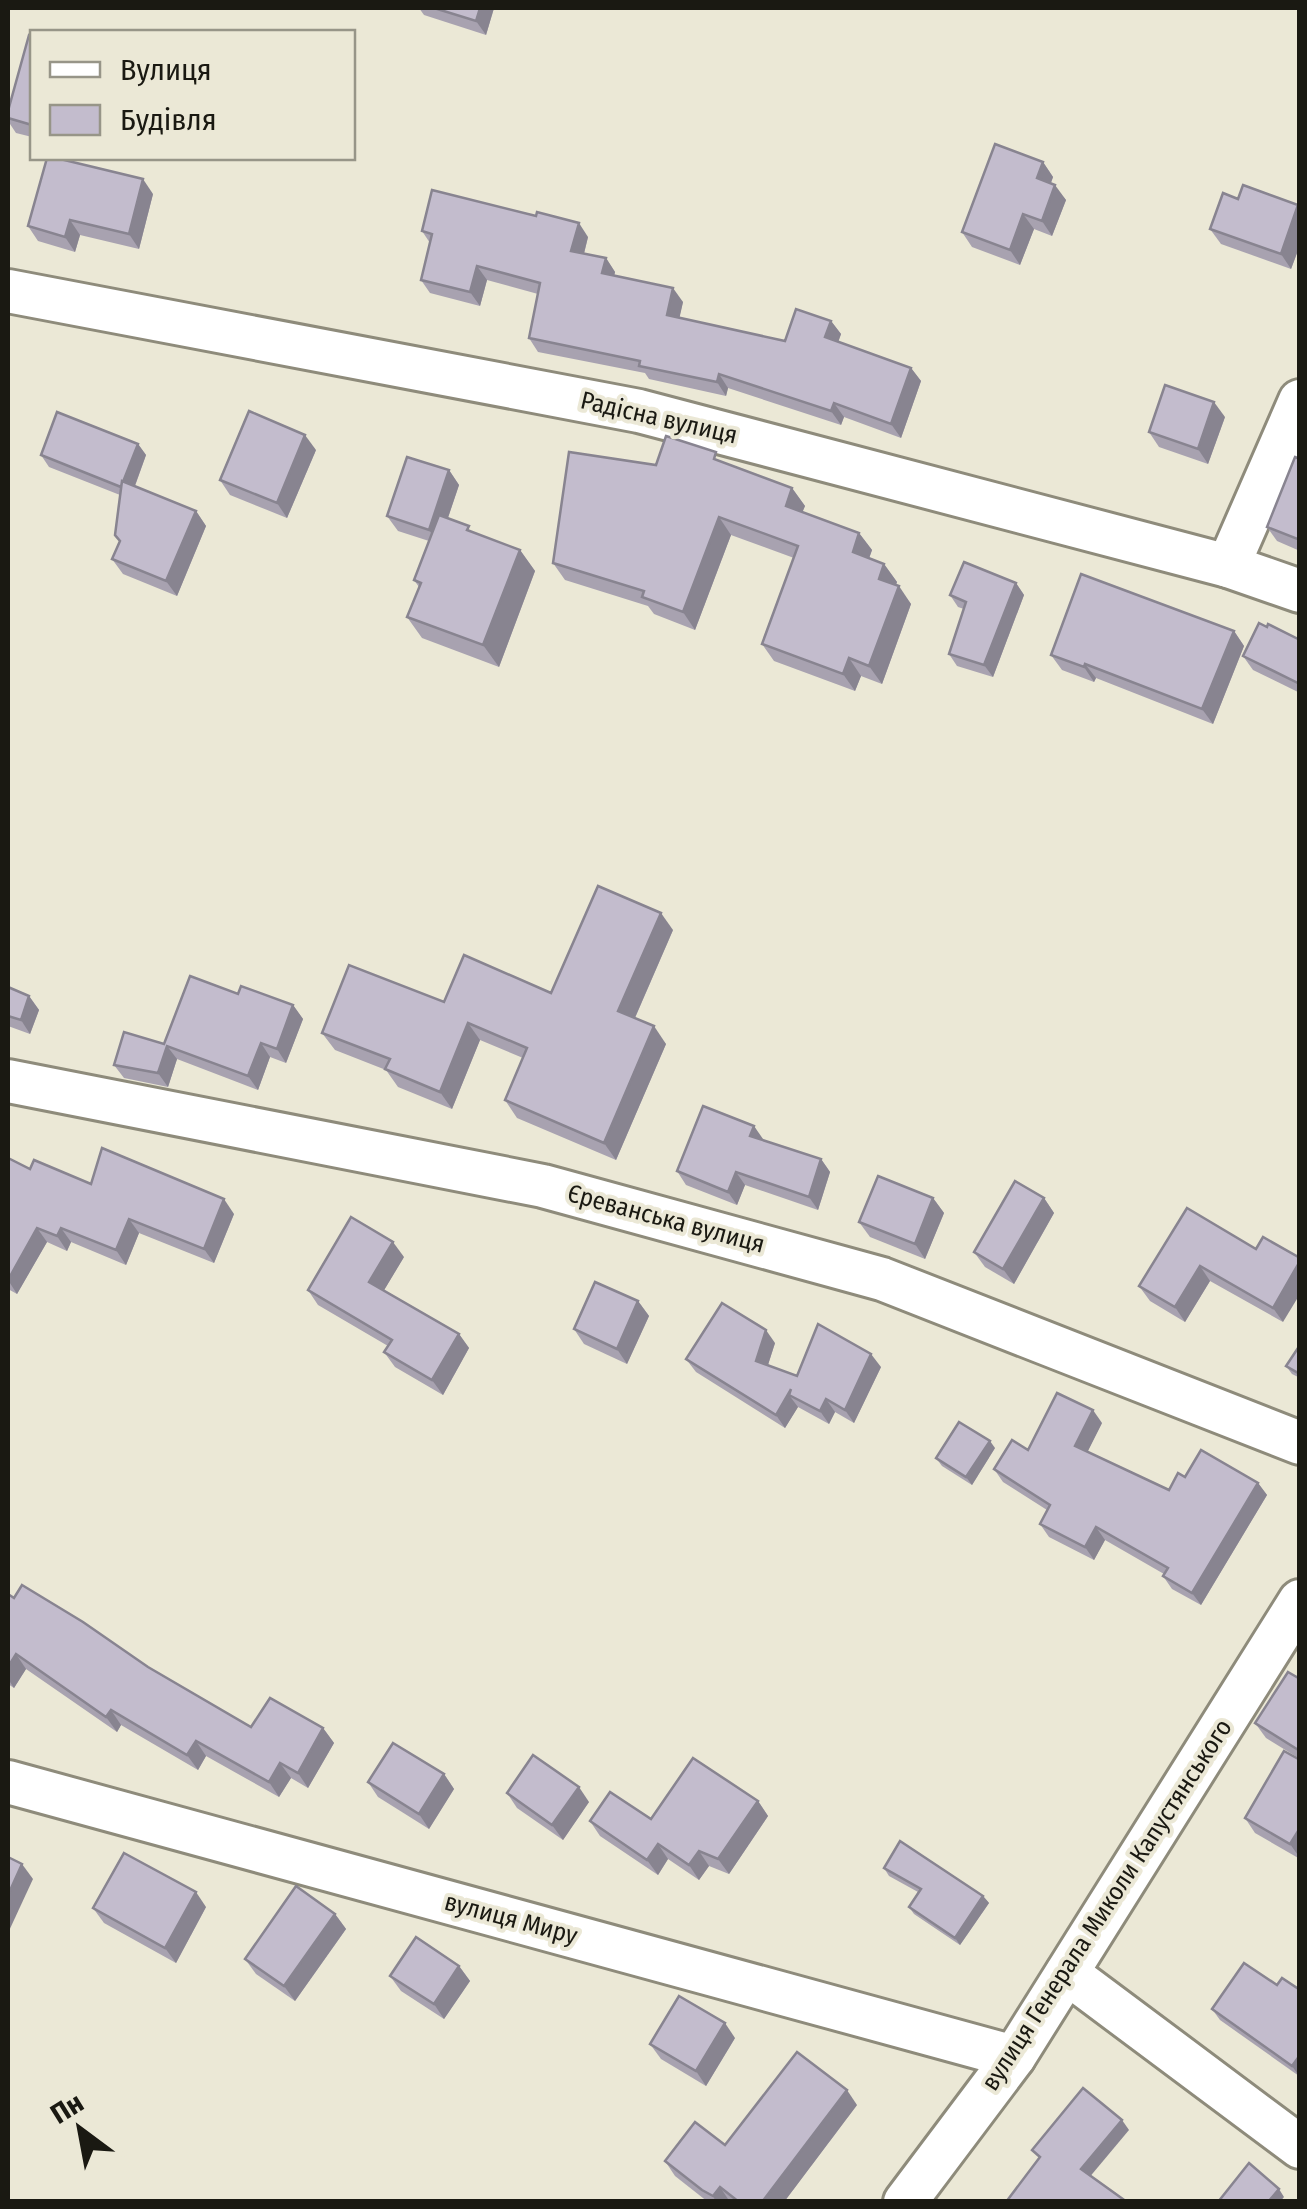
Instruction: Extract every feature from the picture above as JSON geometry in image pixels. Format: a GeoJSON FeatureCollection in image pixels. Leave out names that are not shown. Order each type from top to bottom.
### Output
{"type":"FeatureCollection","features":[{"type":"Feature","properties":{"kind":"street","name":"Радісна вулиця"},"geometry":{"type":"LineString","coordinates":[[8,291],[639,411],[1228,566],[1300,590]]}},
{"type":"Feature","properties":{"kind":"street"},"geometry":{"type":"LineString","coordinates":[[1228,566],[1300,401]]}},
{"type":"Feature","properties":{"kind":"street","name":"Єреванська вулиця"},"geometry":{"type":"LineString","coordinates":[[8,1081],[544,1186],[826,1264],[882,1280],[1300,1443]]}},
{"type":"Feature","properties":{"kind":"street","name":"вулиця Генерала Миколи Капустянського"},"geometry":{"type":"LineString","coordinates":[[905,2202],[1014,2057],[1300,1602]]}},
{"type":"Feature","properties":{"kind":"street","name":"вулиця Миру"},"geometry":{"type":"LineString","coordinates":[[8,1782],[1014,2057]]}},
{"type":"Feature","properties":{"kind":"street"},"geometry":{"type":"LineString","coordinates":[[1067,1973],[1300,2147]]}},
{"type":"Feature","properties":{"kind":"building"},"geometry":{"type":"Polygon","coordinates":[[[434,8],[480,8],[476,21],[434,8]]]}},
{"type":"Feature","properties":{"kind":"building"},"geometry":{"type":"Polygon","coordinates":[[[29,35],[30,124],[8,118],[29,35]]]}},
{"type":"Feature","properties":{"kind":"building"},"geometry":{"type":"Polygon","coordinates":[[[995,144],[1043,162],[1037,178],[1055,185],[1042,221],[1023,214],[1010,250],[962,232],[995,144]]]}},
{"type":"Feature","properties":{"kind":"building"},"geometry":{"type":"Polygon","coordinates":[[[46,160],[64,160],[143,179],[129,234],[70,220],[65,237],[28,226],[46,160]]]}},
{"type":"Feature","properties":{"kind":"building"},"geometry":{"type":"Polygon","coordinates":[[[1243,185],[1298,205],[1281,254],[1210,229],[1223,193],[1238,199],[1243,185]]]}},
{"type":"Feature","properties":{"kind":"building"},"geometry":{"type":"Polygon","coordinates":[[[432,190],[579,223],[571,251],[606,258],[602,273],[673,288],[667,315],[785,341],[796,309],[831,321],[825,337],[911,368],[891,424],[834,403],[831,411],[719,374],[717,382],[529,338],[540,283],[477,266],[470,292],[421,280],[432,234],[422,231],[432,190]]]}},
{"type":"Feature","properties":{"kind":"building"},"geometry":{"type":"Polygon","coordinates":[[[1165,385],[1214,402],[1198,449],[1149,432],[1165,385]]]}},
{"type":"Feature","properties":{"kind":"building"},"geometry":{"type":"Polygon","coordinates":[[[249,411],[305,435],[277,503],[220,480],[249,411]]]}},
{"type":"Feature","properties":{"kind":"building"},"geometry":{"type":"Polygon","coordinates":[[[57,412],[138,444],[121,487],[41,455],[57,412]]]}},
{"type":"Feature","properties":{"kind":"building"},"geometry":{"type":"Polygon","coordinates":[[[666,436],[716,452],[714,459],[792,488],[786,506],[859,533],[853,552],[884,564],[879,579],[899,586],[869,666],[849,658],[843,674],[762,644],[798,546],[719,517],[683,612],[642,597],[644,591],[553,563],[569,452],[656,465],[666,436]]]}},
{"type":"Feature","properties":{"kind":"building"},"geometry":{"type":"Polygon","coordinates":[[[407,457],[449,470],[429,530],[387,516],[407,457]]]}},
{"type":"Feature","properties":{"kind":"building"},"geometry":{"type":"Polygon","coordinates":[[[1295,457],[1300,459],[1300,540],[1267,527],[1295,457]]]}},
{"type":"Feature","properties":{"kind":"building"},"geometry":{"type":"Polygon","coordinates":[[[122,481],[196,511],[166,581],[112,559],[120,541],[115,535],[122,481]]]}},
{"type":"Feature","properties":{"kind":"building"},"geometry":{"type":"Polygon","coordinates":[[[439,515],[520,550],[483,645],[407,617],[421,583],[414,580],[439,515]]]}},
{"type":"Feature","properties":{"kind":"building"},"geometry":{"type":"Polygon","coordinates":[[[964,562],[1016,583],[984,665],[949,654],[966,602],[950,595],[964,562]]]}},
{"type":"Feature","properties":{"kind":"building"},"geometry":{"type":"Polygon","coordinates":[[[1081,574],[1234,631],[1202,709],[1051,655],[1081,574]]]}},
{"type":"Feature","properties":{"kind":"building"},"geometry":{"type":"Polygon","coordinates":[[[1259,623],[1300,640],[1300,684],[1243,656],[1259,623]]]}},
{"type":"Feature","properties":{"kind":"building"},"geometry":{"type":"Polygon","coordinates":[[[598,886],[661,913],[618,1011],[654,1026],[604,1143],[505,1100],[527,1048],[468,1023],[440,1092],[385,1069],[390,1059],[322,1033],[349,965],[444,1002],[464,955],[551,993],[598,886]]]}},
{"type":"Feature","properties":{"kind":"building"},"geometry":{"type":"Polygon","coordinates":[[[190,976],[238,994],[241,986],[293,1005],[277,1049],[261,1043],[248,1076],[167,1046],[158,1073],[114,1065],[124,1032],[164,1044],[190,976]]]}},
{"type":"Feature","properties":{"kind":"building"},"geometry":{"type":"Polygon","coordinates":[[[8,987],[29,996],[21,1020],[8,1016],[8,987]]]}},
{"type":"Feature","properties":{"kind":"building"},"geometry":{"type":"Polygon","coordinates":[[[703,1106],[754,1126],[750,1136],[821,1159],[809,1197],[736,1172],[728,1192],[677,1171],[703,1106]]]}},
{"type":"Feature","properties":{"kind":"building"},"geometry":{"type":"Polygon","coordinates":[[[102,1148],[224,1199],[204,1249],[129,1219],[116,1250],[61,1228],[57,1236],[37,1228],[8,1280],[8,1158],[30,1169],[34,1160],[91,1184],[102,1148]]]}},
{"type":"Feature","properties":{"kind":"building"},"geometry":{"type":"Polygon","coordinates":[[[878,1176],[933,1198],[915,1244],[859,1222],[878,1176]]]}},
{"type":"Feature","properties":{"kind":"building"},"geometry":{"type":"Polygon","coordinates":[[[1015,1181],[1044,1198],[1003,1269],[974,1252],[1015,1181]]]}},
{"type":"Feature","properties":{"kind":"building"},"geometry":{"type":"Polygon","coordinates":[[[1187,1208],[1256,1249],[1263,1237],[1300,1258],[1273,1308],[1200,1266],[1175,1307],[1139,1286],[1187,1208]]]}},
{"type":"Feature","properties":{"kind":"building"},"geometry":{"type":"Polygon","coordinates":[[[351,1217],[393,1242],[369,1282],[459,1334],[432,1380],[384,1352],[392,1340],[308,1290],[351,1217]]]}},
{"type":"Feature","properties":{"kind":"building"},"geometry":{"type":"Polygon","coordinates":[[[595,1282],[638,1301],[617,1349],[574,1329],[595,1282]]]}},
{"type":"Feature","properties":{"kind":"building"},"geometry":{"type":"Polygon","coordinates":[[[722,1303],[766,1330],[756,1361],[797,1376],[818,1324],[871,1354],[845,1410],[826,1399],[820,1411],[789,1395],[791,1389],[776,1415],[686,1359],[722,1303]]]}},
{"type":"Feature","properties":{"kind":"building"},"geometry":{"type":"Polygon","coordinates":[[[1300,1345],[1300,1374],[1286,1366],[1300,1345]]]}},
{"type":"Feature","properties":{"kind":"building"},"geometry":{"type":"Polygon","coordinates":[[[1057,1393],[1093,1410],[1075,1446],[1169,1490],[1178,1473],[1185,1477],[1201,1450],[1258,1483],[1192,1593],[1163,1576],[1168,1568],[1096,1527],[1085,1547],[1040,1524],[1050,1505],[994,1469],[1012,1440],[1028,1450],[1057,1393]]]}},
{"type":"Feature","properties":{"kind":"building"},"geometry":{"type":"Polygon","coordinates":[[[959,1422],[990,1441],[966,1477],[936,1458],[959,1422]]]}},
{"type":"Feature","properties":{"kind":"building"},"geometry":{"type":"Polygon","coordinates":[[[22,1585],[148,1667],[251,1727],[270,1698],[323,1728],[298,1773],[280,1763],[269,1782],[196,1741],[187,1755],[111,1710],[106,1717],[16,1654],[8,1667],[8,1594],[14,1598],[22,1585]]]}},
{"type":"Feature","properties":{"kind":"building"},"geometry":{"type":"Polygon","coordinates":[[[1288,1672],[1300,1679],[1300,1751],[1255,1723],[1288,1672]]]}},
{"type":"Feature","properties":{"kind":"building"},"geometry":{"type":"Polygon","coordinates":[[[393,1743],[444,1774],[419,1814],[368,1782],[393,1743]]]}},
{"type":"Feature","properties":{"kind":"building"},"geometry":{"type":"Polygon","coordinates":[[[1284,1751],[1300,1760],[1300,1828],[1290,1844],[1245,1818],[1284,1751]]]}},
{"type":"Feature","properties":{"kind":"building"},"geometry":{"type":"Polygon","coordinates":[[[533,1755],[579,1787],[552,1825],[507,1793],[533,1755]]]}},
{"type":"Feature","properties":{"kind":"building"},"geometry":{"type":"Polygon","coordinates":[[[693,1758],[758,1801],[718,1859],[699,1851],[689,1865],[658,1844],[647,1860],[590,1821],[610,1792],[651,1819],[693,1758]]]}},
{"type":"Feature","properties":{"kind":"building"},"geometry":{"type":"Polygon","coordinates":[[[900,1841],[983,1896],[955,1938],[909,1907],[921,1889],[884,1868],[900,1841]]]}},
{"type":"Feature","properties":{"kind":"building"},"geometry":{"type":"Polygon","coordinates":[[[124,1853],[196,1892],[165,1948],[93,1908],[124,1853]]]}},
{"type":"Feature","properties":{"kind":"building"},"geometry":{"type":"Polygon","coordinates":[[[8,1857],[22,1864],[8,1895],[8,1857]]]}},
{"type":"Feature","properties":{"kind":"building"},"geometry":{"type":"Polygon","coordinates":[[[296,1886],[335,1914],[284,1986],[245,1959],[296,1886]]]}},
{"type":"Feature","properties":{"kind":"building"},"geometry":{"type":"Polygon","coordinates":[[[416,1937],[459,1966],[434,2004],[390,1976],[416,1937]]]}},
{"type":"Feature","properties":{"kind":"building"},"geometry":{"type":"Polygon","coordinates":[[[1244,1963],[1277,1985],[1282,1978],[1300,1990],[1300,2055],[1292,2066],[1212,2009],[1244,1963]]]}},
{"type":"Feature","properties":{"kind":"building"},"geometry":{"type":"Polygon","coordinates":[[[679,1996],[725,2023],[696,2071],[650,2044],[679,1996]]]}},
{"type":"Feature","properties":{"kind":"building"},"geometry":{"type":"Polygon","coordinates":[[[797,2052],[847,2090],[762,2202],[739,2202],[720,2187],[713,2196],[665,2161],[695,2122],[725,2145],[797,2052]]]}},
{"type":"Feature","properties":{"kind":"building"},"geometry":{"type":"Polygon","coordinates":[[[1083,2088],[1122,2120],[1081,2169],[1127,2202],[1006,2202],[1040,2157],[1032,2150],[1083,2088]]]}},
{"type":"Feature","properties":{"kind":"building"},"geometry":{"type":"Polygon","coordinates":[[[1249,2163],[1279,2189],[1268,2202],[1218,2202],[1249,2163]]]}}]}
